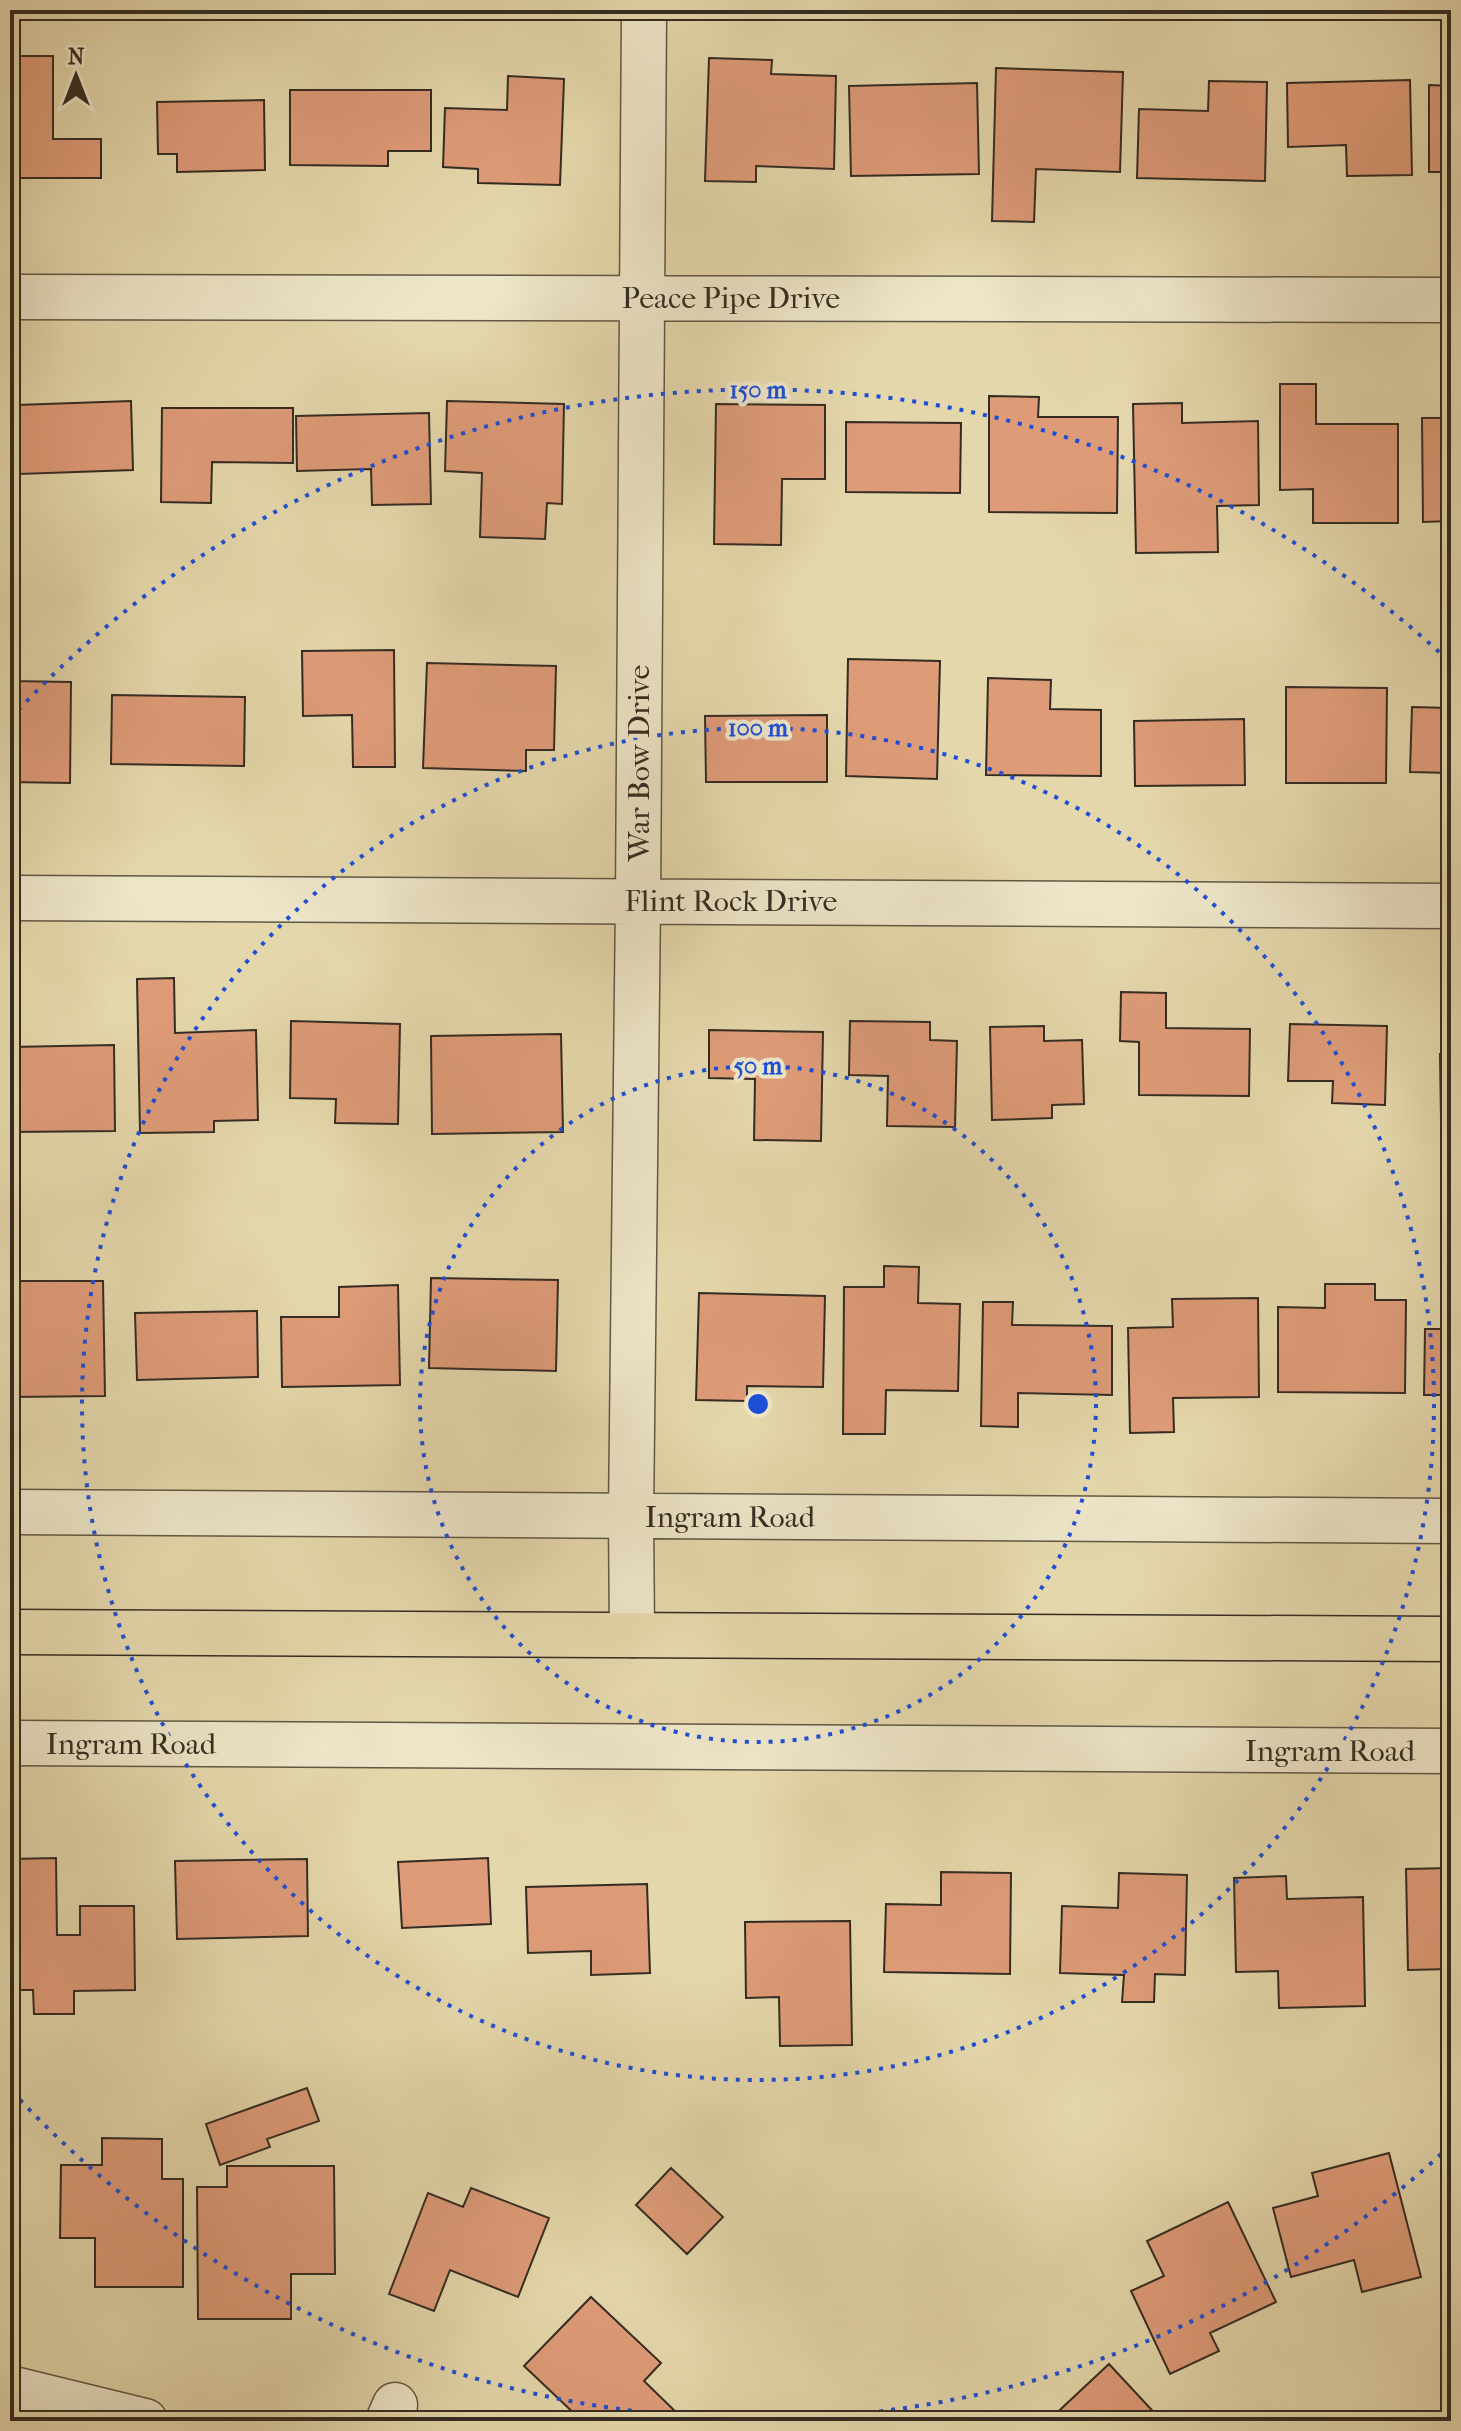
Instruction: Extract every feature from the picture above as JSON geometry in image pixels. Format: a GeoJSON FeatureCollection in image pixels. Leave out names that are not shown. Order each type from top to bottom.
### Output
{"type":"FeatureCollection","features":[{"type":"Feature","properties":{"kind":"main road"},"geometry":{"type":"LineString","coordinates":[[10,1632],[1451,1639]]}},
{"type":"Feature","properties":{"kind":"street","name":"War Bow Drive"},"geometry":{"type":"LineString","coordinates":[[632,1635],[644,10]]}},
{"type":"Feature","properties":{"kind":"street","name":"Peace Pipe Drive"},"geometry":{"type":"LineString","coordinates":[[10,297],[1451,300]]}},
{"type":"Feature","properties":{"kind":"street","name":"Flint Rock Drive"},"geometry":{"type":"LineString","coordinates":[[10,898],[1451,906]]}},
{"type":"Feature","properties":{"kind":"street","name":"Ingram Road"},"geometry":{"type":"LineString","coordinates":[[10,1512],[1451,1521]]}},
{"type":"Feature","properties":{"kind":"street","name":"Ingram Road"},"geometry":{"type":"LineString","coordinates":[[10,1743],[1451,1751]]}},
{"type":"Feature","properties":{"kind":"street"},"geometry":{"type":"LineString","coordinates":[[10,2388],[145,2421]]}},
{"type":"Feature","properties":{"kind":"building"},"geometry":{"type":"Polygon","coordinates":[[[10,56],[53,56],[53,139],[101,139],[101,178],[10,178],[10,56]]]}},
{"type":"Feature","properties":{"kind":"building"},"geometry":{"type":"Polygon","coordinates":[[[709,58],[772,60],[771,74],[836,76],[834,169],[756,166],[756,182],[705,181],[709,58]]]}},
{"type":"Feature","properties":{"kind":"building"},"geometry":{"type":"Polygon","coordinates":[[[996,68],[1123,72],[1120,172],[1036,169],[1034,222],[992,221],[996,68]]]}},
{"type":"Feature","properties":{"kind":"building"},"geometry":{"type":"Polygon","coordinates":[[[508,76],[564,79],[560,185],[478,183],[478,169],[443,167],[445,108],[507,110],[508,76]]]}},
{"type":"Feature","properties":{"kind":"building"},"geometry":{"type":"Polygon","coordinates":[[[1410,80],[1412,175],[1347,176],[1346,145],[1288,147],[1287,83],[1410,80]]]}},
{"type":"Feature","properties":{"kind":"building"},"geometry":{"type":"Polygon","coordinates":[[[1209,81],[1267,82],[1265,181],[1137,178],[1139,109],[1208,111],[1209,81]]]}},
{"type":"Feature","properties":{"kind":"building"},"geometry":{"type":"Polygon","coordinates":[[[977,83],[979,174],[851,176],[849,86],[977,83]]]}},
{"type":"Feature","properties":{"kind":"building"},"geometry":{"type":"Polygon","coordinates":[[[1429,85],[1451,86],[1451,172],[1429,172],[1429,85]]]}},
{"type":"Feature","properties":{"kind":"building"},"geometry":{"type":"Polygon","coordinates":[[[290,90],[431,90],[431,151],[388,151],[388,166],[290,165],[290,90]]]}},
{"type":"Feature","properties":{"kind":"building"},"geometry":{"type":"Polygon","coordinates":[[[264,100],[265,170],[177,172],[177,154],[158,154],[157,102],[264,100]]]}},
{"type":"Feature","properties":{"kind":"building"},"geometry":{"type":"Polygon","coordinates":[[[1280,384],[1316,384],[1316,424],[1398,424],[1398,523],[1313,523],[1313,489],[1280,490],[1280,384]]]}},
{"type":"Feature","properties":{"kind":"building"},"geometry":{"type":"Polygon","coordinates":[[[989,396],[1039,397],[1038,417],[1118,417],[1117,513],[989,512],[989,396]]]}},
{"type":"Feature","properties":{"kind":"building"},"geometry":{"type":"Polygon","coordinates":[[[131,401],[133,470],[19,474],[17,405],[131,401]]]}},
{"type":"Feature","properties":{"kind":"building"},"geometry":{"type":"Polygon","coordinates":[[[447,401],[564,404],[562,504],[547,503],[545,539],[480,537],[482,473],[445,471],[447,401]]]}},
{"type":"Feature","properties":{"kind":"building"},"geometry":{"type":"Polygon","coordinates":[[[1182,403],[1182,423],[1258,421],[1259,505],[1217,506],[1218,552],[1136,553],[1133,404],[1182,403]]]}},
{"type":"Feature","properties":{"kind":"building"},"geometry":{"type":"Polygon","coordinates":[[[716,404],[825,405],[825,479],[782,479],[781,545],[714,544],[716,404]]]}},
{"type":"Feature","properties":{"kind":"building"},"geometry":{"type":"Polygon","coordinates":[[[162,408],[293,408],[293,463],[212,462],[211,503],[161,502],[162,408]]]}},
{"type":"Feature","properties":{"kind":"building"},"geometry":{"type":"Polygon","coordinates":[[[429,413],[431,504],[372,505],[371,469],[297,471],[296,416],[429,413]]]}},
{"type":"Feature","properties":{"kind":"building"},"geometry":{"type":"Polygon","coordinates":[[[1422,418],[1451,418],[1451,521],[1423,522],[1422,418]]]}},
{"type":"Feature","properties":{"kind":"building"},"geometry":{"type":"Polygon","coordinates":[[[846,422],[961,423],[960,493],[846,492],[846,422]]]}},
{"type":"Feature","properties":{"kind":"building"},"geometry":{"type":"Polygon","coordinates":[[[394,650],[395,767],[353,767],[352,715],[303,716],[302,651],[394,650]]]}},
{"type":"Feature","properties":{"kind":"building"},"geometry":{"type":"Polygon","coordinates":[[[848,659],[940,661],[937,779],[846,776],[848,659]]]}},
{"type":"Feature","properties":{"kind":"building"},"geometry":{"type":"Polygon","coordinates":[[[427,663],[556,666],[554,750],[526,750],[526,771],[423,768],[427,663]]]}},
{"type":"Feature","properties":{"kind":"building"},"geometry":{"type":"Polygon","coordinates":[[[988,678],[1051,680],[1050,709],[1101,710],[1101,776],[986,775],[988,678]]]}},
{"type":"Feature","properties":{"kind":"building"},"geometry":{"type":"Polygon","coordinates":[[[10,681],[71,682],[70,783],[10,782],[10,681]]]}},
{"type":"Feature","properties":{"kind":"building"},"geometry":{"type":"Polygon","coordinates":[[[1286,687],[1387,688],[1386,783],[1286,783],[1286,687]]]}},
{"type":"Feature","properties":{"kind":"building"},"geometry":{"type":"Polygon","coordinates":[[[112,695],[245,697],[244,766],[111,764],[112,695]]]}},
{"type":"Feature","properties":{"kind":"building"},"geometry":{"type":"Polygon","coordinates":[[[1412,707],[1451,708],[1451,773],[1410,772],[1412,707]]]}},
{"type":"Feature","properties":{"kind":"building"},"geometry":{"type":"Polygon","coordinates":[[[827,715],[827,782],[706,782],[705,716],[827,715]]]}},
{"type":"Feature","properties":{"kind":"building"},"geometry":{"type":"Polygon","coordinates":[[[1244,719],[1245,785],[1135,786],[1134,721],[1244,719]]]}},
{"type":"Feature","properties":{"kind":"building"},"geometry":{"type":"Polygon","coordinates":[[[174,978],[175,1033],[256,1030],[258,1120],[214,1121],[214,1132],[140,1133],[137,979],[174,978]]]}},
{"type":"Feature","properties":{"kind":"building"},"geometry":{"type":"Polygon","coordinates":[[[1121,992],[1166,993],[1166,1028],[1250,1029],[1249,1096],[1139,1095],[1139,1042],[1120,1041],[1121,992]]]}},
{"type":"Feature","properties":{"kind":"building"},"geometry":{"type":"Polygon","coordinates":[[[291,1021],[400,1024],[398,1124],[335,1123],[336,1099],[290,1098],[291,1021]]]}},
{"type":"Feature","properties":{"kind":"building"},"geometry":{"type":"Polygon","coordinates":[[[850,1021],[930,1022],[930,1040],[957,1041],[955,1127],[887,1126],[888,1076],[849,1075],[850,1021]]]}},
{"type":"Feature","properties":{"kind":"building"},"geometry":{"type":"Polygon","coordinates":[[[1290,1024],[1387,1026],[1385,1105],[1332,1103],[1333,1081],[1288,1081],[1290,1024]]]}},
{"type":"Feature","properties":{"kind":"building"},"geometry":{"type":"Polygon","coordinates":[[[1044,1026],[1044,1041],[1082,1040],[1084,1104],[1052,1105],[1052,1118],[992,1120],[990,1027],[1044,1026]]]}},
{"type":"Feature","properties":{"kind":"building"},"geometry":{"type":"Polygon","coordinates":[[[709,1030],[823,1032],[821,1141],[754,1140],[755,1079],[709,1078],[709,1030]]]}},
{"type":"Feature","properties":{"kind":"building"},"geometry":{"type":"Polygon","coordinates":[[[561,1034],[563,1132],[432,1134],[431,1036],[561,1034]]]}},
{"type":"Feature","properties":{"kind":"building"},"geometry":{"type":"Polygon","coordinates":[[[114,1045],[115,1131],[10,1132],[10,1047],[114,1045]]]}},
{"type":"Feature","properties":{"kind":"building"},"geometry":{"type":"Polygon","coordinates":[[[1440,1054],[1451,1054],[1451,1118],[1441,1118],[1440,1054]]]}},
{"type":"Feature","properties":{"kind":"building"},"geometry":{"type":"Polygon","coordinates":[[[884,1266],[919,1267],[918,1303],[960,1304],[958,1391],[886,1390],[885,1434],[843,1434],[844,1287],[884,1287],[884,1266]]]}},
{"type":"Feature","properties":{"kind":"building"},"geometry":{"type":"Polygon","coordinates":[[[431,1278],[558,1280],[556,1371],[429,1368],[431,1278]]]}},
{"type":"Feature","properties":{"kind":"building"},"geometry":{"type":"Polygon","coordinates":[[[14,1281],[103,1281],[105,1396],[10,1397],[10,1323],[15,1323],[14,1281]]]}},
{"type":"Feature","properties":{"kind":"building"},"geometry":{"type":"Polygon","coordinates":[[[1325,1284],[1375,1284],[1375,1300],[1406,1300],[1405,1393],[1278,1392],[1278,1307],[1325,1308],[1325,1284]]]}},
{"type":"Feature","properties":{"kind":"building"},"geometry":{"type":"Polygon","coordinates":[[[398,1285],[400,1385],[282,1387],[281,1317],[339,1317],[339,1287],[398,1285]]]}},
{"type":"Feature","properties":{"kind":"building"},"geometry":{"type":"Polygon","coordinates":[[[699,1293],[825,1296],[823,1387],[747,1386],[747,1401],[696,1400],[699,1293]]]}},
{"type":"Feature","properties":{"kind":"building"},"geometry":{"type":"Polygon","coordinates":[[[1258,1298],[1259,1397],[1173,1398],[1174,1432],[1130,1433],[1128,1328],[1173,1327],[1172,1299],[1258,1298]]]}},
{"type":"Feature","properties":{"kind":"building"},"geometry":{"type":"Polygon","coordinates":[[[983,1302],[1013,1302],[1012,1325],[1112,1326],[1112,1395],[1018,1393],[1018,1427],[981,1426],[983,1302]]]}},
{"type":"Feature","properties":{"kind":"building"},"geometry":{"type":"Polygon","coordinates":[[[257,1311],[258,1377],[137,1380],[135,1313],[257,1311]]]}},
{"type":"Feature","properties":{"kind":"building"},"geometry":{"type":"Polygon","coordinates":[[[1425,1329],[1451,1329],[1451,1395],[1424,1395],[1425,1329]]]}},
{"type":"Feature","properties":{"kind":"building"},"geometry":{"type":"Polygon","coordinates":[[[56,1858],[57,1935],[80,1935],[80,1906],[134,1906],[135,1990],[74,1991],[74,2014],[34,2014],[33,1990],[10,1990],[10,1859],[56,1858]]]}},
{"type":"Feature","properties":{"kind":"building"},"geometry":{"type":"Polygon","coordinates":[[[488,1858],[491,1924],[402,1928],[398,1862],[488,1858]]]}},
{"type":"Feature","properties":{"kind":"building"},"geometry":{"type":"Polygon","coordinates":[[[307,1859],[308,1936],[177,1939],[175,1861],[307,1859]]]}},
{"type":"Feature","properties":{"kind":"building"},"geometry":{"type":"Polygon","coordinates":[[[1451,1868],[1451,1969],[1408,1970],[1406,1869],[1451,1868]]]}},
{"type":"Feature","properties":{"kind":"building"},"geometry":{"type":"Polygon","coordinates":[[[941,1872],[1011,1873],[1010,1974],[884,1972],[886,1904],[941,1905],[941,1872]]]}},
{"type":"Feature","properties":{"kind":"building"},"geometry":{"type":"Polygon","coordinates":[[[1119,1873],[1187,1875],[1185,1975],[1155,1974],[1154,2002],[1122,2002],[1124,1975],[1060,1973],[1062,1906],[1118,1908],[1119,1873]]]}},
{"type":"Feature","properties":{"kind":"building"},"geometry":{"type":"Polygon","coordinates":[[[1286,1876],[1287,1899],[1363,1897],[1365,2006],[1279,2008],[1278,1971],[1236,1972],[1234,1878],[1286,1876]]]}},
{"type":"Feature","properties":{"kind":"building"},"geometry":{"type":"Polygon","coordinates":[[[647,1884],[650,1973],[591,1975],[591,1951],[528,1953],[526,1887],[647,1884]]]}},
{"type":"Feature","properties":{"kind":"building"},"geometry":{"type":"Polygon","coordinates":[[[850,1921],[852,2045],[780,2046],[779,1997],[746,1998],[745,1922],[850,1921]]]}},
{"type":"Feature","properties":{"kind":"building"},"geometry":{"type":"Polygon","coordinates":[[[307,2088],[319,2121],[267,2139],[270,2147],[220,2165],[206,2124],[307,2088]]]}},
{"type":"Feature","properties":{"kind":"building"},"geometry":{"type":"Polygon","coordinates":[[[102,2138],[162,2139],[162,2179],[183,2179],[183,2287],[95,2287],[95,2238],[60,2238],[61,2165],[102,2165],[102,2138]]]}},
{"type":"Feature","properties":{"kind":"building"},"geometry":{"type":"Polygon","coordinates":[[[1389,2153],[1421,2277],[1362,2292],[1354,2260],[1291,2277],[1273,2208],[1318,2196],[1312,2173],[1389,2153]]]}},
{"type":"Feature","properties":{"kind":"building"},"geometry":{"type":"Polygon","coordinates":[[[227,2166],[334,2166],[335,2274],[291,2274],[291,2319],[198,2319],[197,2187],[227,2187],[227,2166]]]}},
{"type":"Feature","properties":{"kind":"building"},"geometry":{"type":"Polygon","coordinates":[[[671,2168],[723,2217],[687,2254],[636,2205],[671,2168]]]}},
{"type":"Feature","properties":{"kind":"building"},"geometry":{"type":"Polygon","coordinates":[[[471,2188],[549,2218],[518,2297],[450,2270],[434,2311],[389,2294],[428,2193],[463,2207],[471,2188]]]}},
{"type":"Feature","properties":{"kind":"building"},"geometry":{"type":"Polygon","coordinates":[[[1228,2202],[1276,2302],[1210,2333],[1219,2351],[1170,2374],[1131,2291],[1164,2276],[1147,2241],[1228,2202]]]}},
{"type":"Feature","properties":{"kind":"building"},"geometry":{"type":"Polygon","coordinates":[[[591,2297],[661,2363],[644,2381],[678,2414],[671,2421],[576,2421],[579,2418],[524,2366],[591,2297]]]}},
{"type":"Feature","properties":{"kind":"building"},"geometry":{"type":"Polygon","coordinates":[[[1109,2364],[1162,2421],[1048,2421],[1109,2364]]]}}]}
